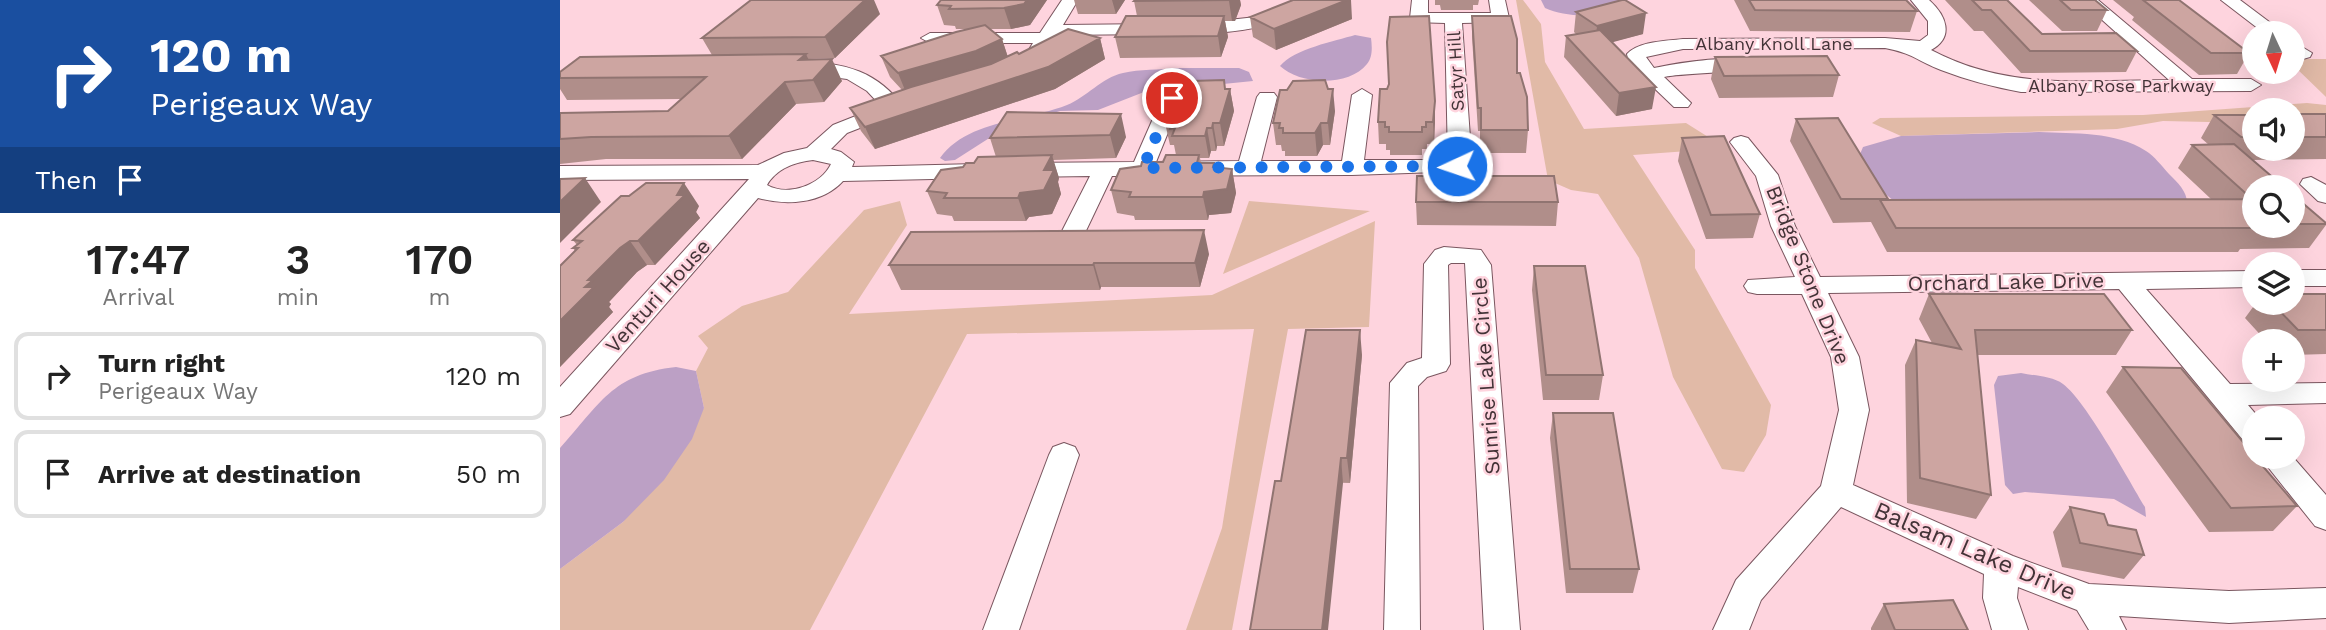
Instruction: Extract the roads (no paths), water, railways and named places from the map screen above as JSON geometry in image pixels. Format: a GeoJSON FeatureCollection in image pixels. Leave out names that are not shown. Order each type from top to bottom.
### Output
{"type":"FeatureCollection","features":[{"type":"Feature","properties":{"kind":"street"},"geometry":{"type":"LineString","coordinates":[[1001,74],[1032,60],[1070,0]]}},
{"type":"Feature","properties":{"kind":"street"},"geometry":{"type":"LineString","coordinates":[[930,38],[1232,29],[1286,16],[1318,0]]}},
{"type":"Feature","properties":{"kind":"street"},"geometry":{"type":"LineString","coordinates":[[1420,0],[1419,19],[1500,18],[1497,0]]}},
{"type":"Feature","properties":{"kind":"street"},"geometry":{"type":"LineString","coordinates":[[1914,48],[1923,47],[1936,39],[1939,33],[1938,22],[1919,0]]}},
{"type":"Feature","properties":{"kind":"street"},"geometry":{"type":"LineString","coordinates":[[2088,0],[2188,86]]}},
{"type":"Feature","properties":{"kind":"street"},"geometry":{"type":"LineString","coordinates":[[2229,0],[2258,21]]}},
{"type":"Feature","properties":{"kind":"street","name":"Satyr Hill"},"geometry":{"type":"LineString","coordinates":[[1452,19],[1459,140],[1457,166]]}},
{"type":"Feature","properties":{"kind":"street","name":"Albany Knoll Lane"},"geometry":{"type":"LineString","coordinates":[[1652,74],[1639,64],[1636,54],[1653,48],[1683,44],[1885,43],[1914,48]]}},
{"type":"Feature","properties":{"kind":"street"},"geometry":{"type":"LineString","coordinates":[[1802,64],[1822,55],[1829,44]]}},
{"type":"Feature","properties":{"kind":"street","name":"Albany Rose Parkway"},"geometry":{"type":"LineString","coordinates":[[1914,48],[1945,65],[1993,81],[2021,86],[2251,85]]}},
{"type":"Feature","properties":{"kind":"street"},"geometry":{"type":"LineString","coordinates":[[1652,74],[1685,67],[1771,65]]}},
{"type":"Feature","properties":{"kind":"street"},"geometry":{"type":"LineString","coordinates":[[780,68],[836,67],[874,84],[894,108]]}},
{"type":"Feature","properties":{"kind":"street"},"geometry":{"type":"LineString","coordinates":[[1652,74],[1681,103]]}},
{"type":"Feature","properties":{"kind":"street"},"geometry":{"type":"LineString","coordinates":[[1352,168],[1362,95]]}},
{"type":"Feature","properties":{"kind":"street"},"geometry":{"type":"LineString","coordinates":[[1248,168],[1267,97]]}},
{"type":"Feature","properties":{"kind":"street"},"geometry":{"type":"LineString","coordinates":[[1143,168],[1172,98]]}},
{"type":"Feature","properties":{"kind":"street"},"geometry":{"type":"LineString","coordinates":[[814,153],[840,129],[918,100]]}},
{"type":"Feature","properties":{"kind":"street","name":"Bridge Stone Drive"},"geometry":{"type":"LineString","coordinates":[[1731,630],[1748,591],[1836,491],[1854,410],[1845,357],[1783,226],[1767,175],[1741,142]]}},
{"type":"Feature","properties":{"kind":"street"},"geometry":{"type":"LineString","coordinates":[[560,173],[661,172],[760,179],[786,160],[814,153],[833,155],[843,162],[840,174]]}},
{"type":"Feature","properties":{"kind":"street"},"geometry":{"type":"LineString","coordinates":[[760,179],[761,192],[785,197],[817,189],[840,174],[1105,168],[1457,166]]}},
{"type":"Feature","properties":{"kind":"street"},"geometry":{"type":"LineString","coordinates":[[1071,237],[1105,168]]}},
{"type":"Feature","properties":{"kind":"street"},"geometry":{"type":"LineString","coordinates":[[640,191],[661,172]]}},
{"type":"Feature","properties":{"kind":"street","name":"Venturi House"},"geometry":{"type":"LineString","coordinates":[[560,406],[760,179]]}},
{"type":"Feature","properties":{"kind":"street"},"geometry":{"type":"LineString","coordinates":[[1045,237],[1099,237]]}},
{"type":"Feature","properties":{"kind":"street","name":"Sunrise Lake Circle"},"geometry":{"type":"LineString","coordinates":[[1402,630],[1404,383],[1417,370],[1436,364],[1436,264],[1444,255],[1472,255],[1479,265],[1502,630]]}},
{"type":"Feature","properties":{"kind":"street"},"geometry":{"type":"LineString","coordinates":[[2305,278],[2326,278]]}},
{"type":"Feature","properties":{"kind":"street","name":"Orchard Lake Drive"},"geometry":{"type":"LineString","coordinates":[[1757,286],[2242,279]]}},
{"type":"Feature","properties":{"kind":"street"},"geometry":{"type":"LineString","coordinates":[[2125,280],[2242,418]]}},
{"type":"Feature","properties":{"kind":"street"},"geometry":{"type":"LineString","coordinates":[[2223,395],[2326,393]]}},
{"type":"Feature","properties":{"kind":"street"},"geometry":{"type":"LineString","coordinates":[[1001,630],[1064,455]]}},
{"type":"Feature","properties":{"kind":"street"},"geometry":{"type":"LineString","coordinates":[[2285,469],[2326,517]]}},
{"type":"Feature","properties":{"kind":"street","name":"Balsam Lake Drive"},"geometry":{"type":"LineString","coordinates":[[1836,491],[2001,566],[2090,599],[2237,618],[2326,603]]}},
{"type":"Feature","properties":{"kind":"street"},"geometry":{"type":"LineString","coordinates":[[2001,566],[2000,598],[2010,630]]}},
{"type":"Feature","properties":{"kind":"street"},"geometry":{"type":"LineString","coordinates":[[2090,599],[2108,630]]}}]}
